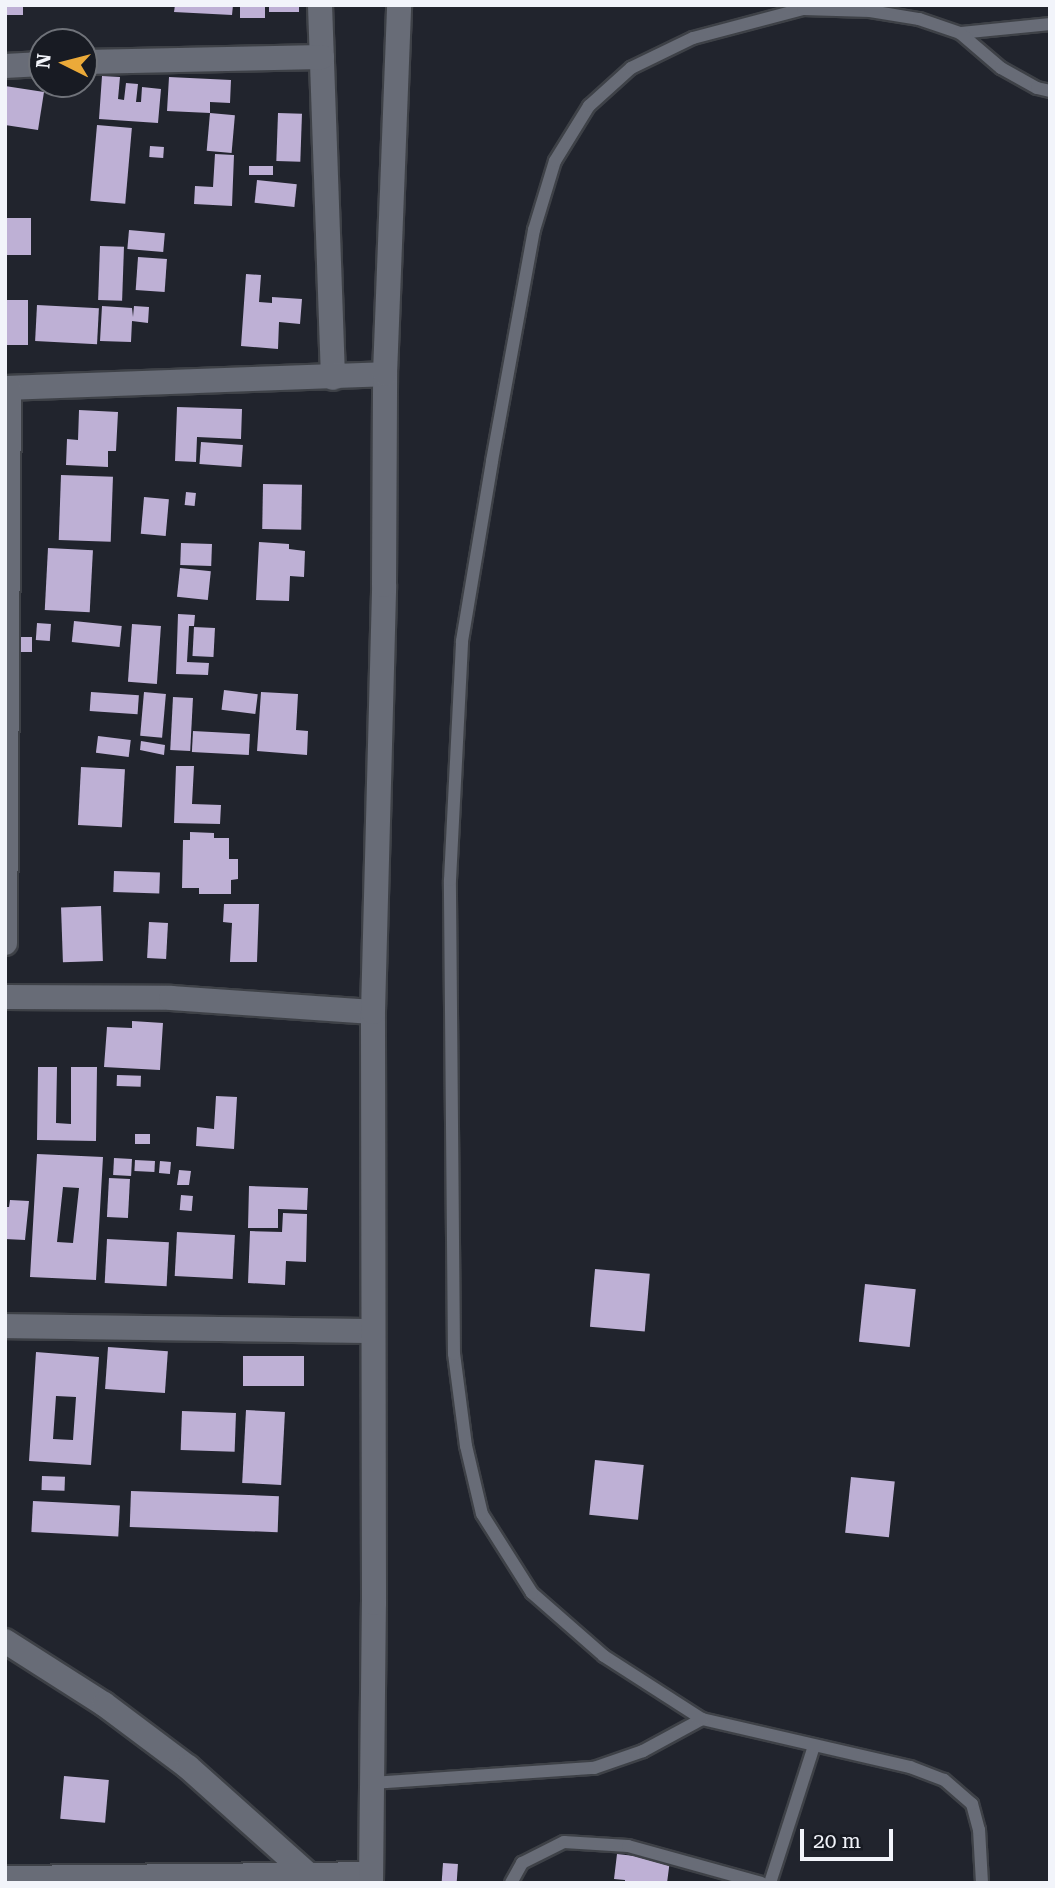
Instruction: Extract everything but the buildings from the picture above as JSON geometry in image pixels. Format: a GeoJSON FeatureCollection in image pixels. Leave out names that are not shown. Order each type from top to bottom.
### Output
{"type":"FeatureCollection","features":[{"type":"Feature","properties":{"kind":"street"},"geometry":{"type":"LineString","coordinates":[[320,5],[333,378]]}},
{"type":"Feature","properties":{"kind":"street"},"geometry":{"type":"LineString","coordinates":[[5,1878],[310,1875],[371,1879],[373,1012],[384,585],[384,374],[399,5]]}},
{"type":"Feature","properties":{"kind":"street"},"geometry":{"type":"LineString","coordinates":[[98,62],[322,57]]}},
{"type":"Feature","properties":{"kind":"street"},"geometry":{"type":"LineString","coordinates":[[5,66],[28,65]]}},
{"type":"Feature","properties":{"kind":"street"},"geometry":{"type":"LineString","coordinates":[[5,943],[7,388],[333,378],[384,374]]}},
{"type":"Feature","properties":{"kind":"street"},"geometry":{"type":"LineString","coordinates":[[5,997],[171,998],[373,1012]]}},
{"type":"Feature","properties":{"kind":"street"},"geometry":{"type":"LineString","coordinates":[[5,1326],[373,1331]]}},
{"type":"Feature","properties":{"kind":"street"},"geometry":{"type":"LineString","coordinates":[[5,1641],[104,1704],[188,1767],[310,1875]]}},
{"type":"Feature","properties":{"kind":"lane"},"geometry":{"type":"LineString","coordinates":[[982,1883],[979,1830],[972,1804],[944,1780],[910,1767],[702,1719],[604,1656],[532,1593],[482,1514],[466,1446],[454,1354],[450,880],[462,641],[470,586],[534,230],[555,160],[589,106],[631,68],[693,38],[803,9],[870,11],[919,19],[960,33],[1002,68],[1037,88],[1050,91]]}},
{"type":"Feature","properties":{"kind":"lane"},"geometry":{"type":"LineString","coordinates":[[960,33],[1050,24]]}},
{"type":"Feature","properties":{"kind":"lane"},"geometry":{"type":"LineString","coordinates":[[372,1783],[594,1768],[643,1751],[702,1719]]}},
{"type":"Feature","properties":{"kind":"lane"},"geometry":{"type":"LineString","coordinates":[[769,1883],[814,1746]]}},
{"type":"Feature","properties":{"kind":"lane"},"geometry":{"type":"LineString","coordinates":[[511,1883],[522,1863],[564,1842],[628,1846],[761,1883]]}}]}
